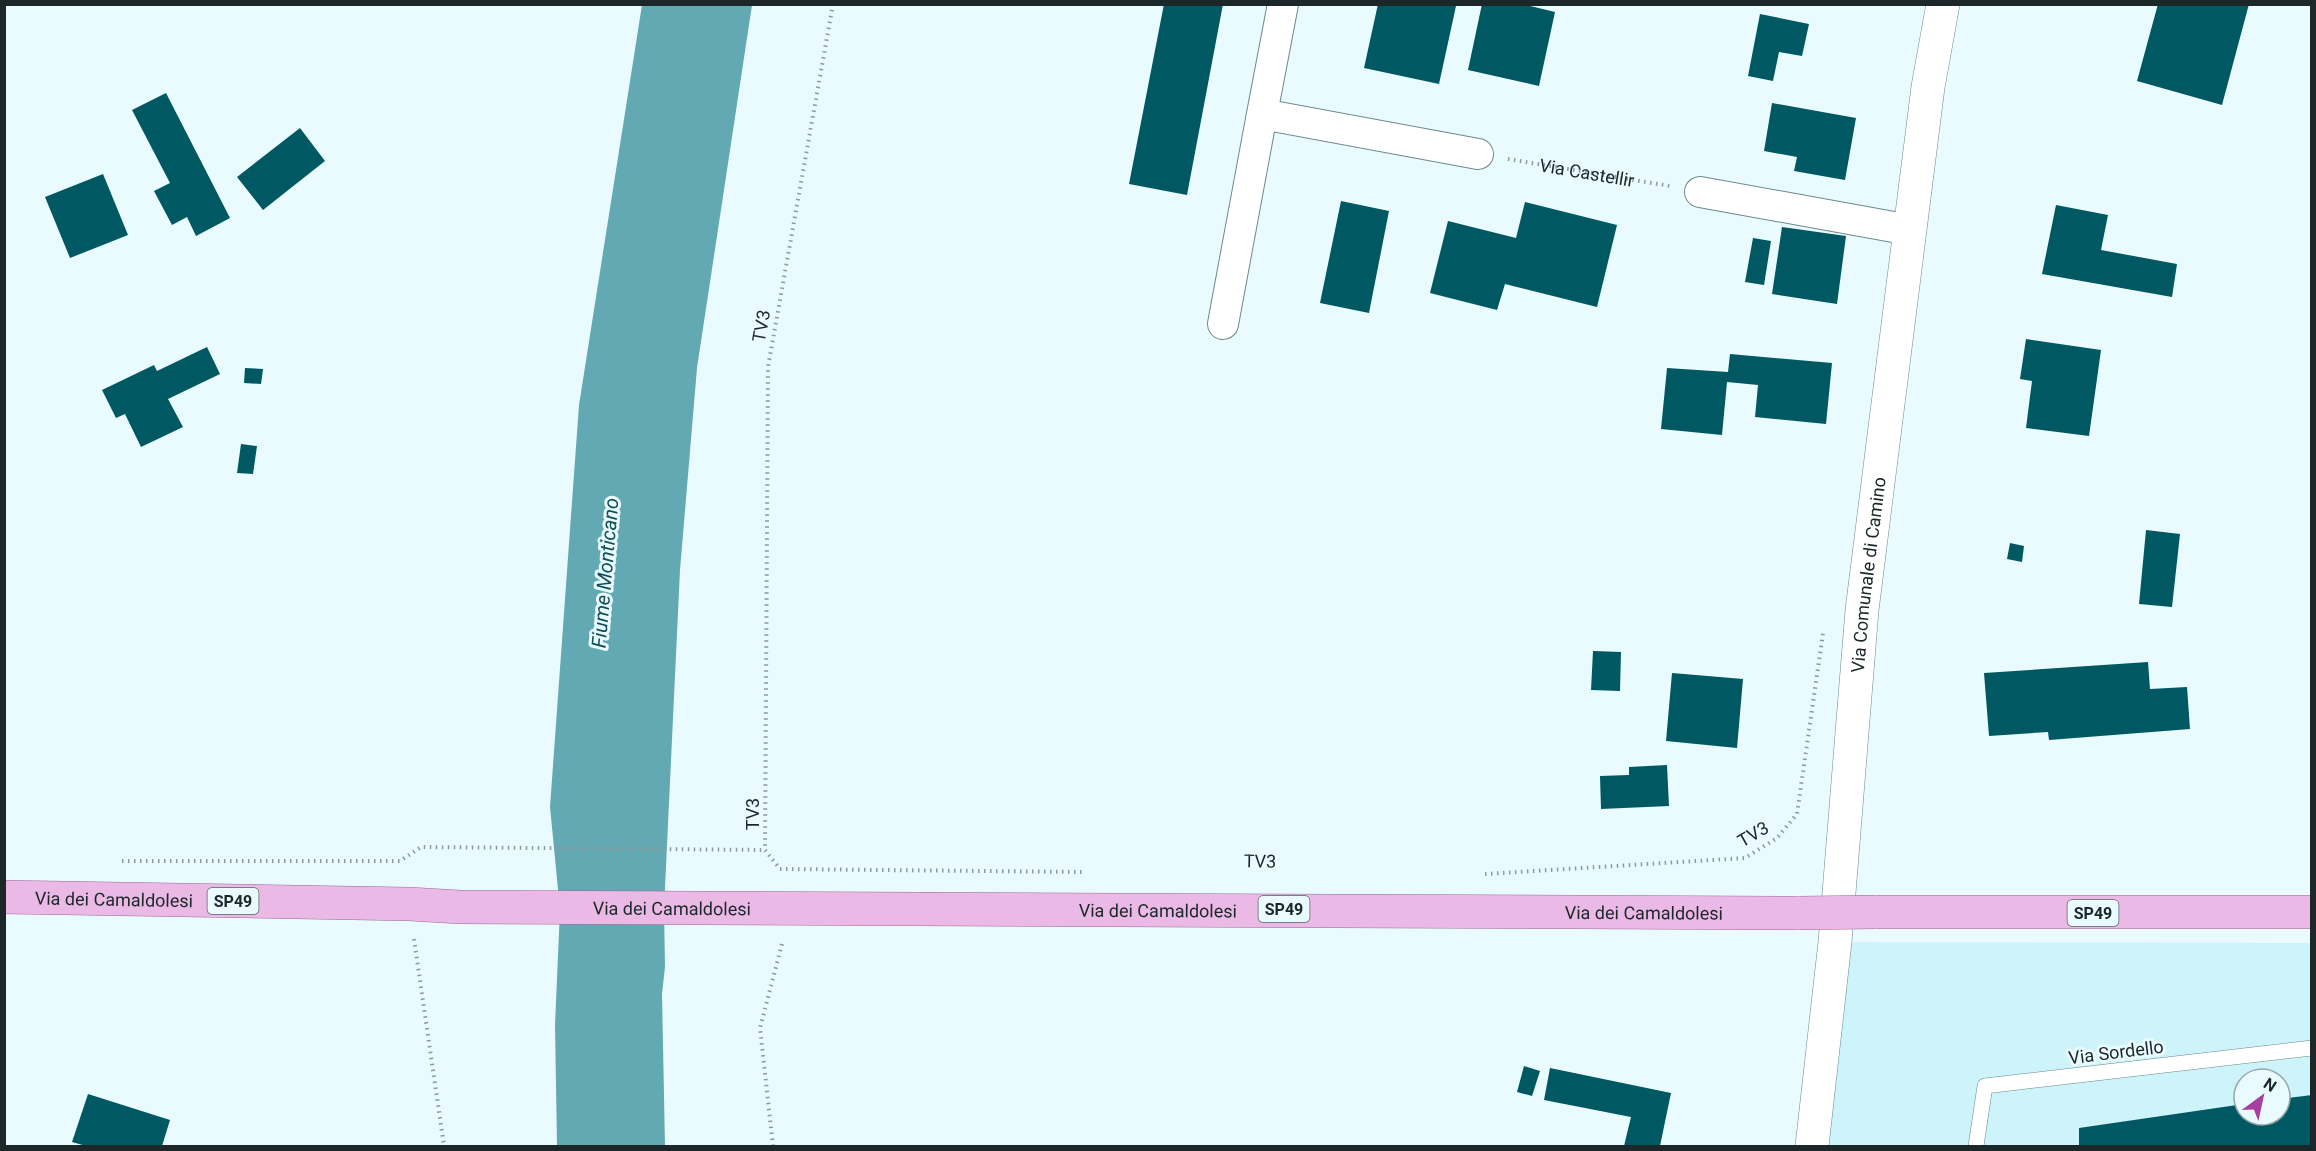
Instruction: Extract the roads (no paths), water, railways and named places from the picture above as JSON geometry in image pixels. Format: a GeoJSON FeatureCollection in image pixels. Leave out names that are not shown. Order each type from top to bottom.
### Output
{"type":"FeatureCollection","features":[{"type":"Feature","properties":{"kind":"main road","name":"Via dei Camaldolesi"},"geometry":{"type":"LineString","coordinates":[[4,897],[409,904],[460,907],[1800,913],[2312,912]]}},
{"type":"Feature","properties":{"kind":"street"},"geometry":{"type":"LineString","coordinates":[[1223,324],[1283,4]]}},
{"type":"Feature","properties":{"kind":"street","name":"Via Comunale di Camino"},"geometry":{"type":"LineString","coordinates":[[1812,1146],[1835,942],[1862,610],[1928,87],[1943,4]]}},
{"type":"Feature","properties":{"kind":"street"},"geometry":{"type":"LineString","coordinates":[[1262,114],[1478,154]]}},
{"type":"Feature","properties":{"kind":"street"},"geometry":{"type":"LineString","coordinates":[[1700,192],[1910,230]]}},
{"type":"Feature","properties":{"kind":"lane","name":"Via Sordello"},"geometry":{"type":"LineString","coordinates":[[1976,1146],[1985,1086],[2312,1048]]}},
{"type":"Feature","properties":{"kind":"water","name":"Fiume Monticano"},"geometry":{"type":"Polygon","coordinates":[[[642,5],[752,5],[697,368],[680,570],[664,909],[665,967],[662,994],[665,1146],[557,1146],[555,1025],[560,910],[550,807],[579,405],[642,5]]]}}]}
